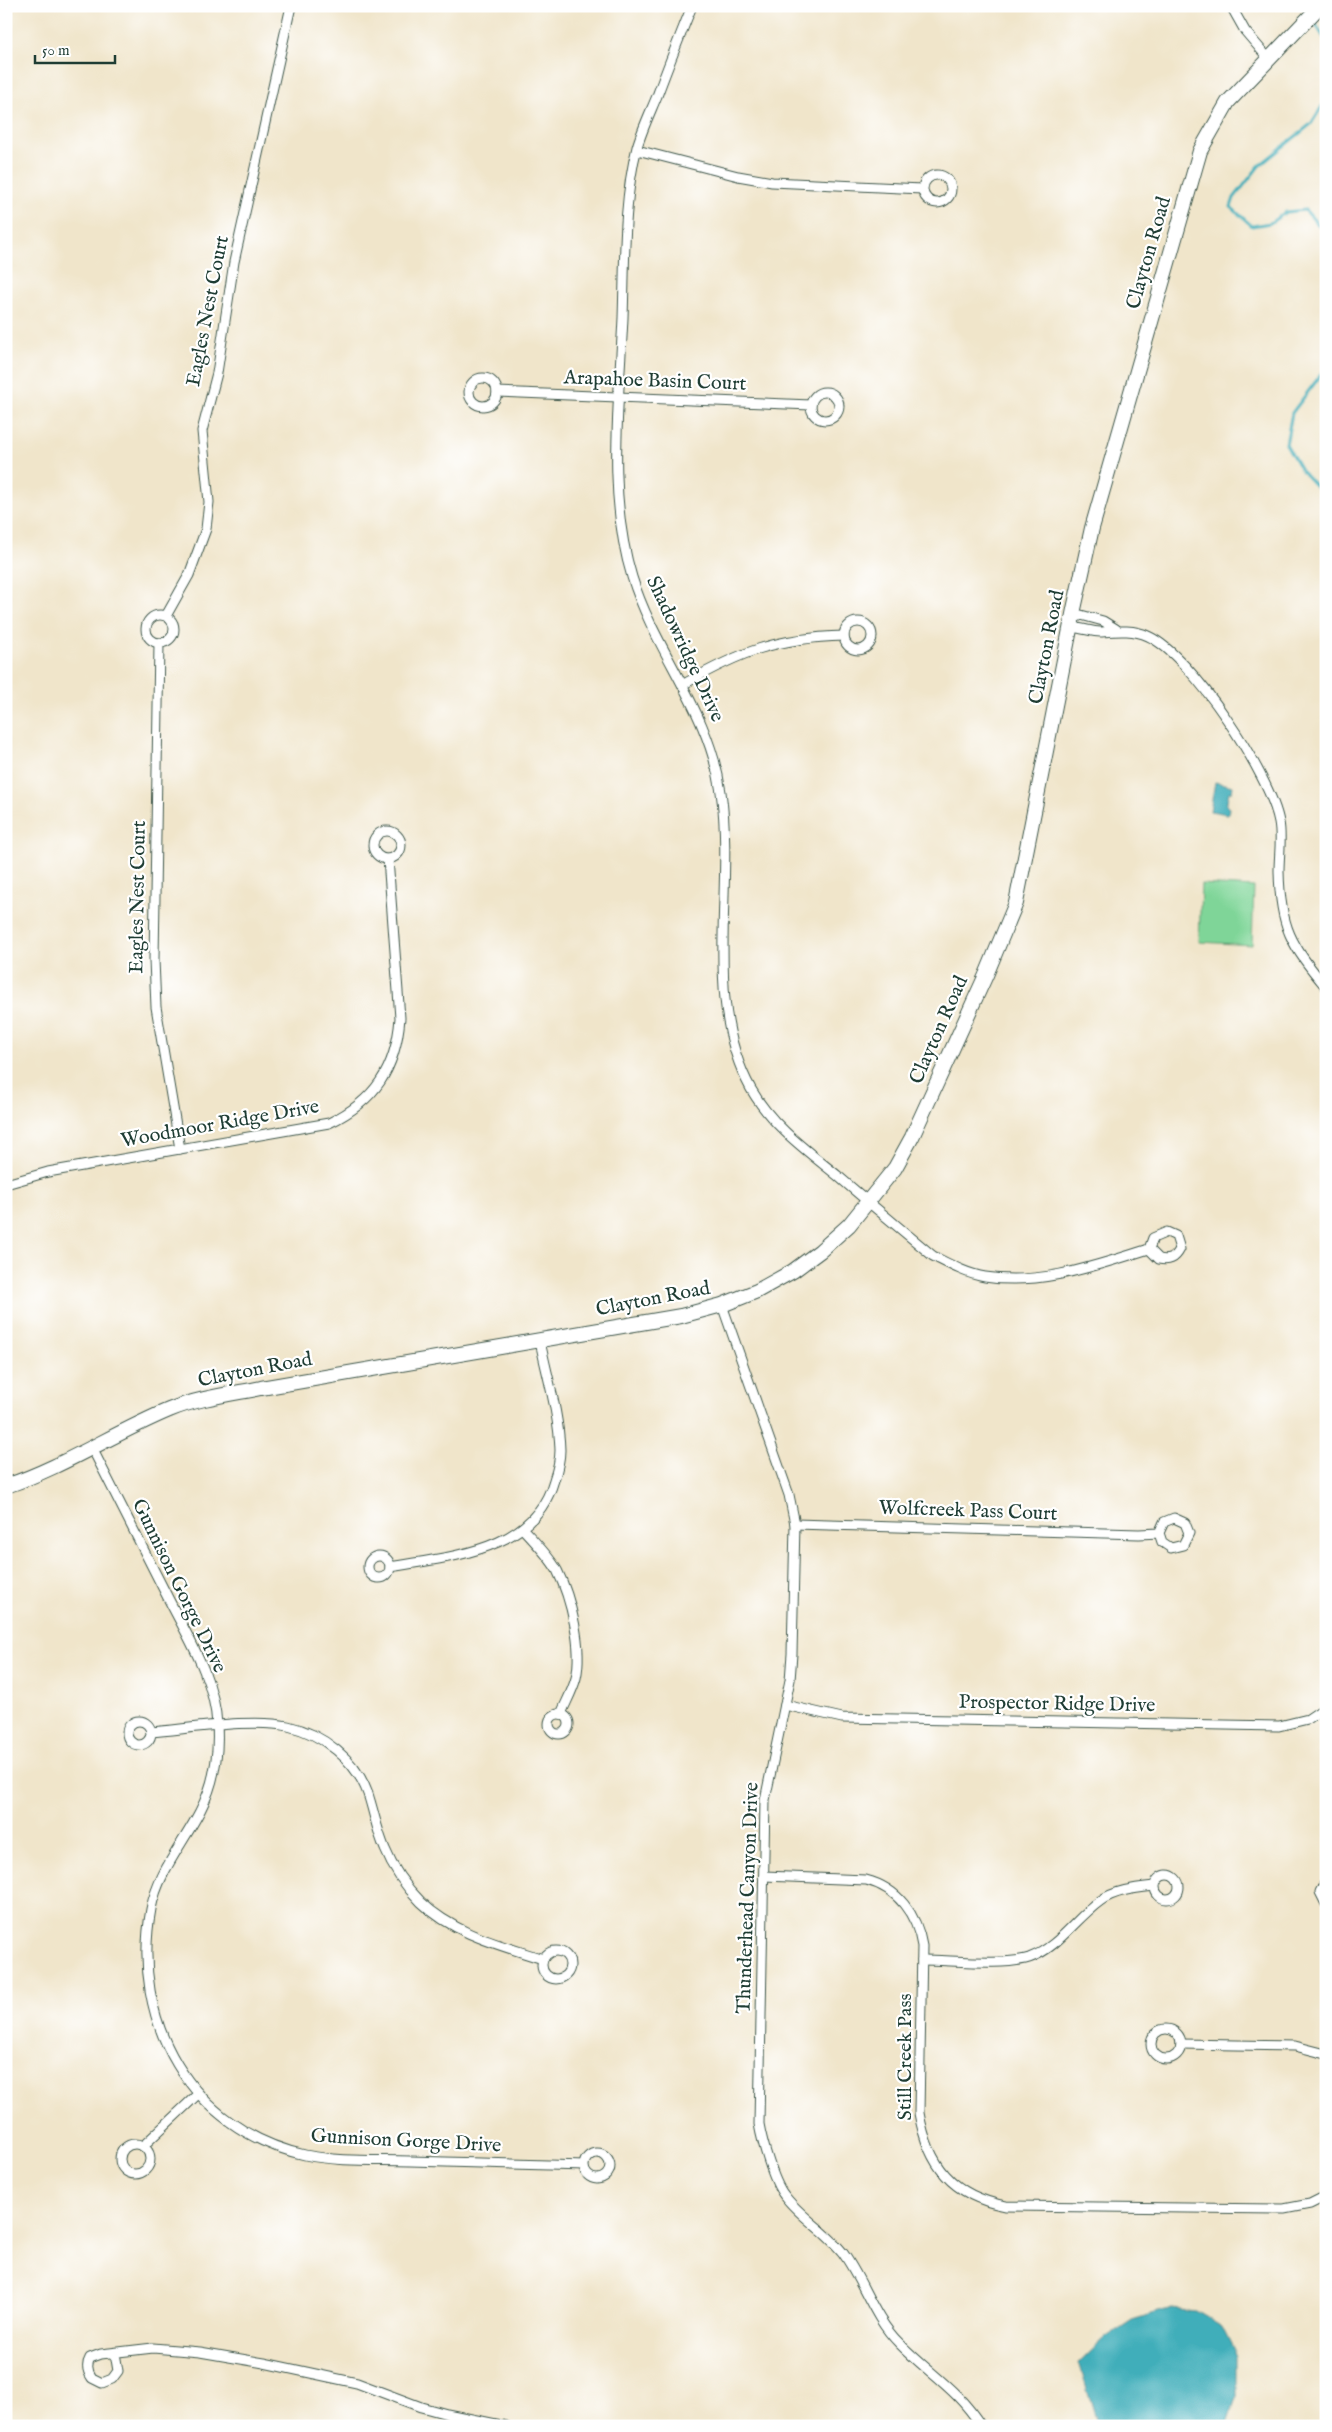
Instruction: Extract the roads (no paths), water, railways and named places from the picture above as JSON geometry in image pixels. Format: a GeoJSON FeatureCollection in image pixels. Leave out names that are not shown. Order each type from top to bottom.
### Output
{"type":"FeatureCollection","features":[{"type":"Feature","properties":{"kind":"main road","name":"Clayton Road"},"geometry":{"type":"LineString","coordinates":[[6,1486],[92,1448],[141,1422],[196,1402],[261,1388],[681,1316],[722,1305],[757,1291],[804,1263],[820,1252],[849,1225],[895,1168],[912,1137],[1016,903],[1092,528],[1200,151],[1228,102],[1268,58],[1320,6]]}},
{"type":"Feature","properties":{"kind":"street","name":"Eagles Nest Court"},"geometry":{"type":"LineString","coordinates":[[180,1149],[156,1007],[154,970],[159,643],[151,640],[146,628],[153,617],[166,616],[190,575],[206,529],[209,502],[202,431],[217,373],[238,244],[291,6]]}},
{"type":"Feature","properties":{"kind":"street","name":"Shadowridge Drive"},"geometry":{"type":"LineString","coordinates":[[692,6],[637,150],[628,192],[617,493],[625,550],[644,612],[655,636],[684,684],[709,742],[722,796],[725,836],[724,984],[728,1024],[736,1055],[752,1090],[774,1120],[933,1256],[984,1277],[1017,1280],[1074,1272],[1149,1249]]}},
{"type":"Feature","properties":{"kind":"street"},"geometry":{"type":"LineString","coordinates":[[1231,6],[1241,26],[1268,58]]}},
{"type":"Feature","properties":{"kind":"street"},"geometry":{"type":"LineString","coordinates":[[637,150],[738,176],[772,182],[922,189]]}},
{"type":"Feature","properties":{"kind":"street","name":"Arapahoe Basin Court"},"geometry":{"type":"LineString","coordinates":[[497,392],[811,405]]}},
{"type":"Feature","properties":{"kind":"street"},"geometry":{"type":"LineString","coordinates":[[159,643],[168,641],[173,634],[174,626],[166,616]]}},
{"type":"Feature","properties":{"kind":"street"},"geometry":{"type":"LineString","coordinates":[[1072,620],[1078,628],[1098,632],[1116,629],[1148,636],[1183,662],[1203,685],[1270,792],[1279,822],[1280,893],[1286,924],[1292,943],[1300,957],[1326,987]]}},
{"type":"Feature","properties":{"kind":"street"},"geometry":{"type":"LineString","coordinates":[[684,684],[736,656],[763,646],[786,640],[844,636]]}},
{"type":"Feature","properties":{"kind":"street","name":"Woodmoor Ridge Drive"},"geometry":{"type":"LineString","coordinates":[[6,1184],[48,1172],[329,1123],[362,1102],[380,1084],[394,1056],[399,1037],[400,1018],[388,860]]}},
{"type":"Feature","properties":{"kind":"street","name":"Thunderhead Canyon Drive"},"geometry":{"type":"LineString","coordinates":[[722,1305],[789,1495],[796,1524],[792,1654],[785,1705],[765,1800],[759,2124],[765,2152],[783,2194],[842,2252],[887,2329],[900,2344],[963,2399],[981,2426]]}},
{"type":"Feature","properties":{"kind":"street"},"geometry":{"type":"LineString","coordinates":[[390,1567],[488,1547],[523,1529],[540,1510],[551,1492],[560,1451],[540,1341]]}},
{"type":"Feature","properties":{"kind":"street","name":"Gunnison Gorge Drive"},"geometry":{"type":"LineString","coordinates":[[92,1448],[199,1658],[213,1698],[217,1726],[217,1752],[208,1794],[158,1885],[151,1908],[147,1938],[149,1991],[155,2016],[169,2052],[198,2094],[234,2124],[284,2149],[320,2158],[582,2166]]}},
{"type":"Feature","properties":{"kind":"street","name":"Wolfcreek Pass Court"},"geometry":{"type":"LineString","coordinates":[[796,1524],[1138,1534],[1159,1533]]}},
{"type":"Feature","properties":{"kind":"street"},"geometry":{"type":"LineString","coordinates":[[523,1529],[540,1546],[556,1569],[564,1588],[576,1632],[576,1678],[562,1714]]}},
{"type":"Feature","properties":{"kind":"street","name":"Prospector Ridge Drive"},"geometry":{"type":"LineString","coordinates":[[785,1705],[842,1718],[1279,1726],[1308,1719],[1326,1707]]}},
{"type":"Feature","properties":{"kind":"street"},"geometry":{"type":"LineString","coordinates":[[152,1732],[217,1726],[270,1724],[287,1726],[310,1733],[328,1744],[350,1762],[363,1781],[389,1858],[400,1878],[431,1911],[473,1936],[543,1959]]}},
{"type":"Feature","properties":{"kind":"street","name":"Still Creek Pass"},"geometry":{"type":"LineString","coordinates":[[764,1876],[866,1880],[879,1884],[900,1899],[915,1919],[920,1933],[922,1960],[919,2113],[929,2151],[940,2168],[963,2192],[990,2203],[1006,2206],[1296,2208],[1326,2196]]}},
{"type":"Feature","properties":{"kind":"street"},"geometry":{"type":"LineString","coordinates":[[1326,1881],[1320,1892],[1326,1904]]}},
{"type":"Feature","properties":{"kind":"street"},"geometry":{"type":"LineString","coordinates":[[922,1960],[1009,1961],[1028,1958],[1048,1948],[1100,1901],[1130,1889],[1154,1886]]}},
{"type":"Feature","properties":{"kind":"street"},"geometry":{"type":"LineString","coordinates":[[1181,2044],[1295,2046],[1326,2054]]}},
{"type":"Feature","properties":{"kind":"street"},"geometry":{"type":"LineString","coordinates":[[143,2146],[198,2094]]}},
{"type":"Feature","properties":{"kind":"street"},"geometry":{"type":"LineString","coordinates":[[115,2354],[118,2370],[116,2376],[108,2382],[102,2383],[92,2378],[87,2369],[90,2358],[101,2354],[115,2354],[153,2348],[200,2352],[264,2362],[357,2383],[438,2412],[506,2426]]}},
{"type":"Feature","properties":{"kind":"water"},"geometry":{"type":"Polygon","coordinates":[[[1215,782],[1233,786],[1232,792],[1229,792],[1226,805],[1229,808],[1228,814],[1210,811],[1215,782]]]}},
{"type":"Feature","properties":{"kind":"water"},"geometry":{"type":"Polygon","coordinates":[[[1172,2308],[1196,2311],[1221,2326],[1236,2356],[1236,2397],[1226,2426],[1098,2426],[1079,2363],[1105,2338],[1132,2320],[1172,2308]]]}},
{"type":"Feature","properties":{"kind":"waterway"},"geometry":{"type":"LineString","coordinates":[[1313,20],[1326,41]]}},
{"type":"Feature","properties":{"kind":"waterway"},"geometry":{"type":"LineString","coordinates":[[1326,100],[1311,124],[1259,166],[1234,198],[1231,207],[1252,226],[1270,223],[1286,212],[1305,210],[1326,233]]}},
{"type":"Feature","properties":{"kind":"waterway"},"geometry":{"type":"LineString","coordinates":[[1326,368],[1292,413],[1286,444],[1301,470],[1326,497]]}}]}
